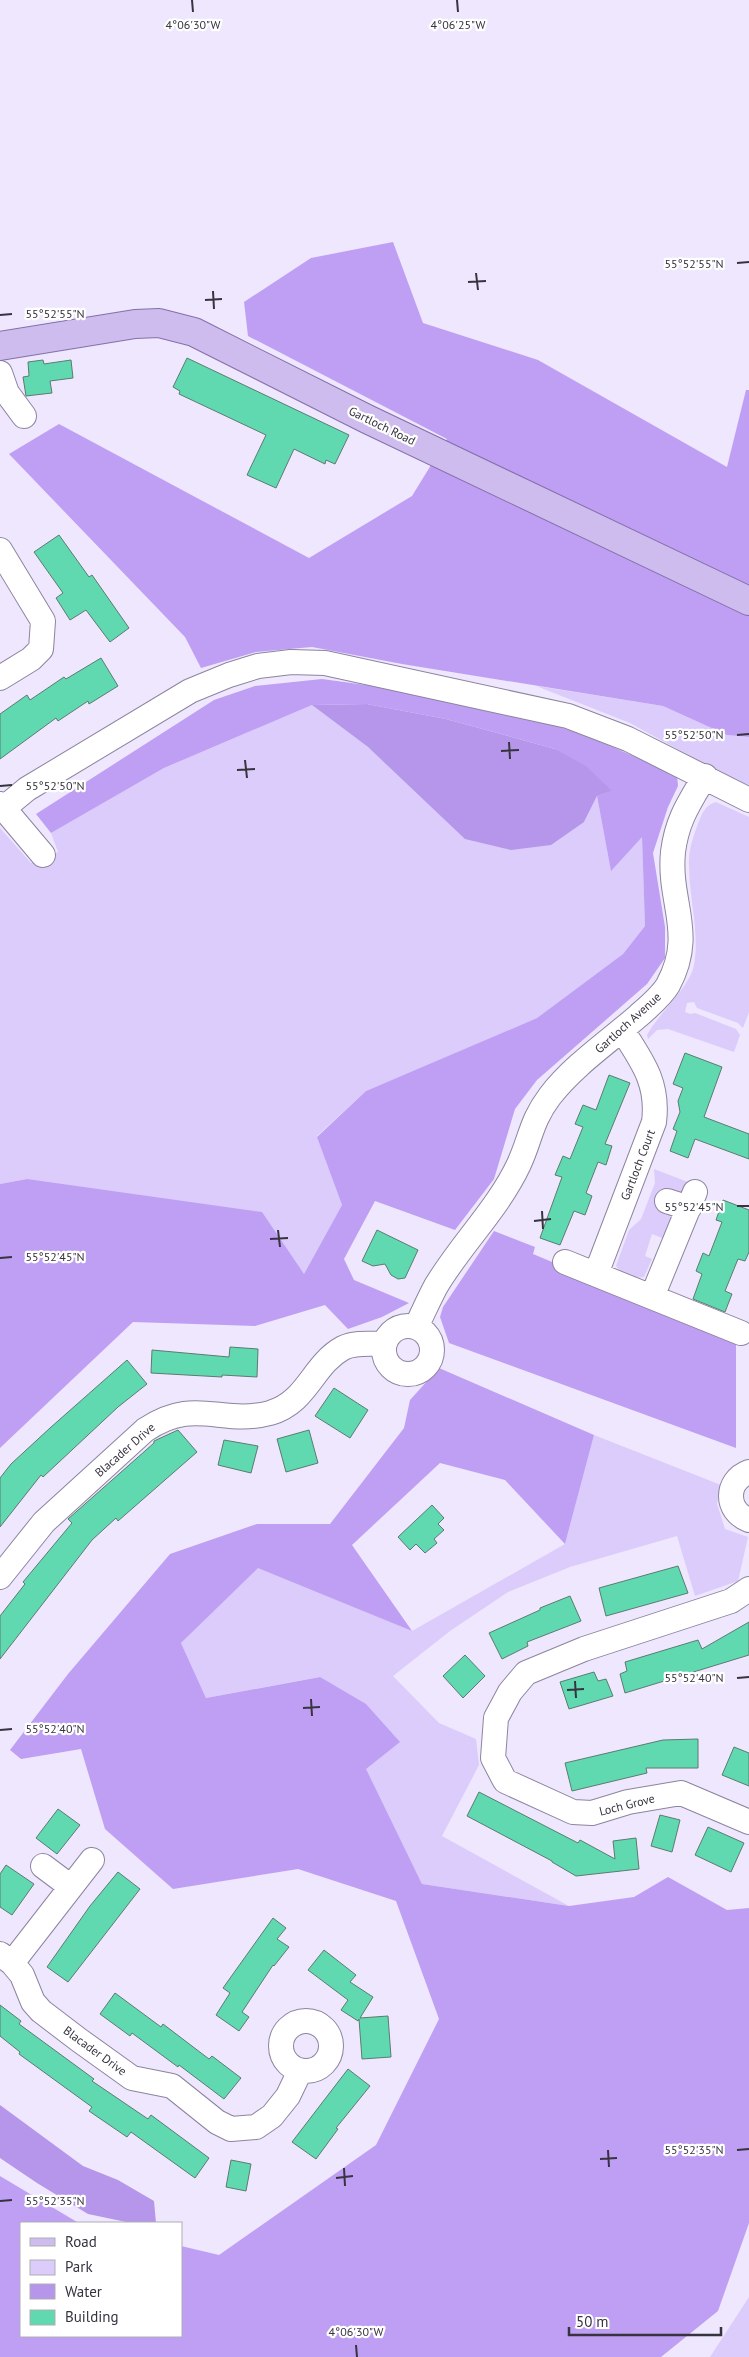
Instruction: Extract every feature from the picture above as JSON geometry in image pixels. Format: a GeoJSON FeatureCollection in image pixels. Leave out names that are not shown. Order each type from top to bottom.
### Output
{"type":"FeatureCollection","features":[{"type":"Feature","properties":{"kind":"main road","name":"Gartloch Road"},"geometry":{"type":"LineString","coordinates":[[0,346],[135,324],[159,323],[194,332],[367,419],[749,601]]}},
{"type":"Feature","properties":{"kind":"street"},"geometry":{"type":"LineString","coordinates":[[0,373],[7,392],[24,416]]}},
{"type":"Feature","properties":{"kind":"street"},"geometry":{"type":"LineString","coordinates":[[0,550],[43,621],[40,649],[31,659],[0,678]]}},
{"type":"Feature","properties":{"kind":"street"},"geometry":{"type":"LineString","coordinates":[[42,854],[2,806],[190,691],[229,675],[258,666],[291,662],[325,663],[568,716],[628,739],[705,776],[749,800]]}},
{"type":"Feature","properties":{"kind":"street","name":"Gartloch Avenue"},"geometry":{"type":"LineString","coordinates":[[416,1327],[436,1285],[486,1218],[519,1164],[534,1119],[550,1095],[650,1005],[667,987],[681,955],[681,925],[674,883],[673,852],[679,819],[705,776]]}},
{"type":"Feature","properties":{"kind":"street","name":"Gartloch Court"},"geometry":{"type":"LineString","coordinates":[[596,1274],[654,1122],[656,1109],[649,1073],[622,1030]]}},
{"type":"Feature","properties":{"kind":"street"},"geometry":{"type":"LineString","coordinates":[[652,1298],[684,1200]]}},
{"type":"Feature","properties":{"kind":"street"},"geometry":{"type":"LineString","coordinates":[[565,1262],[741,1333]]}},
{"type":"Feature","properties":{"kind":"street"},"geometry":{"type":"LineString","coordinates":[[416,1327],[424,1331],[429,1338],[432,1347],[431,1356],[427,1364],[420,1370],[412,1374],[402,1373],[393,1370],[387,1362],[384,1354],[384,1344],[388,1335],[396,1328],[416,1327]]}},
{"type":"Feature","properties":{"kind":"street","name":"Blacader Drive"},"geometry":{"type":"LineString","coordinates":[[0,1578],[44,1522],[145,1430],[161,1419],[178,1414],[197,1412],[248,1416],[270,1413],[290,1404],[306,1389],[323,1363],[343,1348],[360,1344],[384,1344]]}},
{"type":"Feature","properties":{"kind":"street"},"geometry":{"type":"LineString","coordinates":[[749,1472],[737,1479],[730,1494],[734,1510],[740,1516],[749,1520]]}},
{"type":"Feature","properties":{"kind":"street","name":"Loch Grove"},"geometry":{"type":"LineString","coordinates":[[749,1589],[731,1601],[584,1649],[526,1673],[510,1692],[496,1718],[493,1758],[505,1781],[572,1812],[592,1813],[628,1802],[681,1793],[749,1822]]}},
{"type":"Feature","properties":{"kind":"street"},"geometry":{"type":"LineString","coordinates":[[6,1958],[71,1887],[92,1860]]}},
{"type":"Feature","properties":{"kind":"street"},"geometry":{"type":"LineString","coordinates":[[43,1866],[71,1887]]}},
{"type":"Feature","properties":{"kind":"street","name":"Blacader Drive"},"geometry":{"type":"LineString","coordinates":[[6,1958],[22,1975],[33,2002],[41,2012],[132,2078],[172,2086],[218,2122],[232,2128],[256,2127],[272,2116],[288,2096],[300,2071]]}},
{"type":"Feature","properties":{"kind":"green space"},"geometry":{"type":"Polygon","coordinates":[[[536,686],[663,706],[727,735],[749,737],[749,785],[737,782],[630,723],[536,686]]]}},
{"type":"Feature","properties":{"kind":"green space"},"geometry":{"type":"Polygon","coordinates":[[[312,705],[368,747],[408,783],[584,822],[597,796],[611,870],[642,836],[645,926],[623,954],[537,1018],[366,1091],[317,1136],[342,1205],[304,1274],[27,1179],[0,1184],[0,828],[31,863],[58,852],[51,833],[164,768],[312,705]]]}},
{"type":"Feature","properties":{"kind":"green space"},"geometry":{"type":"Polygon","coordinates":[[[716,802],[749,817],[749,1012],[743,1028],[738,1023],[697,1008],[694,1002],[687,1003],[685,1012],[695,1013],[736,1029],[740,1035],[734,1052],[668,1029],[657,1030],[648,1039],[647,1035],[687,982],[694,965],[696,941],[689,877],[689,853],[702,814],[707,807],[716,802]]]}},
{"type":"Feature","properties":{"kind":"green space"},"geometry":{"type":"Polygon","coordinates":[[[654,1169],[706,1189],[675,1216],[667,1240],[652,1234],[645,1256],[652,1259],[644,1277],[633,1277],[625,1274],[616,1266],[629,1230],[641,1219],[655,1183],[654,1169]]]}},
{"type":"Feature","properties":{"kind":"green space"},"geometry":{"type":"Polygon","coordinates":[[[594,1435],[721,1485],[717,1504],[725,1529],[748,1537],[738,1581],[695,1596],[677,1536],[570,1567],[508,1592],[450,1631],[393,1676],[439,1723],[476,1739],[479,1765],[442,1836],[569,1906],[422,1884],[319,1677],[206,1698],[181,1643],[258,1567],[412,1631],[565,1544],[594,1435]]]}},
{"type":"Feature","properties":{"kind":"green space"},"geometry":{"type":"Polygon","coordinates":[[[749,2297],[749,2357],[710,2357],[749,2297]]]}},
{"type":"Feature","properties":{"kind":"shaded area"},"geometry":{"type":"Polygon","coordinates":[[[393,242],[423,323],[538,360],[727,467],[746,390],[749,390],[749,737],[727,735],[663,706],[402,664],[312,647],[256,652],[201,668],[185,637],[9,454],[59,424],[309,558],[412,496],[447,439],[248,336],[244,302],[311,258],[393,242]]]}},
{"type":"Feature","properties":{"kind":"shaded area"},"geometry":{"type":"Polygon","coordinates":[[[322,679],[437,697],[522,716],[582,735],[677,775],[678,786],[668,807],[653,853],[665,927],[665,958],[647,984],[537,1080],[515,1109],[494,1179],[455,1230],[375,1201],[344,1259],[354,1280],[409,1303],[382,1317],[348,1329],[325,1305],[255,1326],[133,1322],[0,1448],[0,1184],[27,1179],[262,1212],[304,1274],[342,1205],[317,1137],[366,1091],[537,1018],[623,954],[645,926],[642,837],[611,871],[597,796],[611,791],[555,749],[446,719],[367,704],[312,705],[164,768],[51,833],[36,814],[214,700],[255,686],[322,679]]]}},
{"type":"Feature","properties":{"kind":"shaded area"},"geometry":{"type":"Polygon","coordinates":[[[494,1231],[535,1247],[533,1254],[736,1339],[736,1448],[449,1343],[440,1317],[443,1307],[494,1231]]]}},
{"type":"Feature","properties":{"kind":"shaded area"},"geometry":{"type":"Polygon","coordinates":[[[439,1368],[594,1435],[565,1544],[505,1480],[440,1463],[352,1545],[412,1631],[258,1568],[181,1643],[206,1698],[320,1677],[366,1704],[400,1742],[366,1769],[422,1884],[569,1906],[634,1897],[668,1877],[727,1910],[749,1908],[749,2223],[718,2311],[661,2357],[0,2357],[0,2176],[77,2222],[20,2222],[20,2337],[182,2337],[182,2246],[219,2255],[376,2145],[439,2019],[396,1901],[298,1869],[173,1889],[105,1829],[81,1749],[21,1759],[10,1750],[68,1674],[170,1554],[257,1524],[330,1524],[404,1428],[410,1400],[439,1368]]]}},
{"type":"Feature","properties":{"kind":"water"},"geometry":{"type":"Polygon","coordinates":[[[367,704],[446,719],[555,749],[586,766],[612,791],[597,796],[584,822],[551,845],[511,850],[465,839],[368,747],[312,705],[367,704]]]}},
{"type":"Feature","properties":{"kind":"water"},"geometry":{"type":"Polygon","coordinates":[[[0,2105],[83,2166],[118,2180],[154,2201],[156,2222],[126,2222],[88,2214],[0,2158],[0,2105]]]}},
{"type":"Feature","properties":{"kind":"building"},"geometry":{"type":"Polygon","coordinates":[[[187,358],[349,435],[335,464],[326,460],[325,464],[294,449],[276,488],[247,475],[266,435],[179,394],[180,391],[173,387],[187,358]]]}},
{"type":"Feature","properties":{"kind":"building"},"geometry":{"type":"Polygon","coordinates":[[[43,360],[44,364],[71,360],[73,378],[50,381],[52,393],[26,396],[23,377],[29,376],[28,362],[43,360]]]}},
{"type":"Feature","properties":{"kind":"building"},"geometry":{"type":"Polygon","coordinates":[[[59,535],[89,577],[92,575],[129,628],[110,642],[86,610],[70,620],[56,598],[63,593],[34,552],[59,535]]]}},
{"type":"Feature","properties":{"kind":"building"},"geometry":{"type":"Polygon","coordinates":[[[101,658],[118,686],[89,704],[88,701],[58,721],[56,718],[0,759],[0,714],[27,695],[30,700],[64,677],[66,679],[101,658]]]}},
{"type":"Feature","properties":{"kind":"building"},"geometry":{"type":"Polygon","coordinates":[[[685,1053],[722,1067],[704,1117],[749,1134],[749,1159],[695,1139],[688,1158],[670,1151],[677,1131],[673,1129],[680,1112],[678,1101],[683,1088],[673,1084],[685,1053]]]}},
{"type":"Feature","properties":{"kind":"building"},"geometry":{"type":"Polygon","coordinates":[[[609,1075],[630,1083],[605,1144],[612,1146],[606,1165],[598,1162],[586,1193],[592,1196],[585,1215],[574,1211],[560,1245],[540,1238],[562,1177],[555,1175],[563,1156],[570,1159],[583,1127],[575,1124],[583,1105],[596,1110],[609,1075]]]}},
{"type":"Feature","properties":{"kind":"building"},"geometry":{"type":"Polygon","coordinates":[[[723,1200],[749,1210],[749,1252],[745,1261],[738,1259],[725,1291],[732,1294],[725,1312],[693,1299],[702,1274],[696,1271],[703,1253],[709,1256],[722,1222],[716,1220],[723,1200]]]}},
{"type":"Feature","properties":{"kind":"building"},"geometry":{"type":"Polygon","coordinates":[[[377,1230],[418,1250],[405,1278],[398,1279],[391,1275],[385,1264],[373,1266],[362,1261],[377,1230]]]}},
{"type":"Feature","properties":{"kind":"building"},"geometry":{"type":"Polygon","coordinates":[[[230,1347],[258,1349],[257,1377],[151,1373],[152,1350],[229,1357],[230,1347]]]}},
{"type":"Feature","properties":{"kind":"building"},"geometry":{"type":"Polygon","coordinates":[[[127,1360],[147,1384],[118,1407],[43,1477],[41,1475],[0,1527],[0,1478],[11,1464],[127,1360]]]}},
{"type":"Feature","properties":{"kind":"building"},"geometry":{"type":"Polygon","coordinates":[[[334,1388],[368,1410],[350,1438],[315,1416],[334,1388]]]}},
{"type":"Feature","properties":{"kind":"building"},"geometry":{"type":"Polygon","coordinates":[[[178,1430],[197,1452],[118,1521],[116,1518],[92,1540],[0,1659],[0,1616],[25,1584],[23,1582],[72,1523],[68,1519],[154,1441],[178,1430]]]}},
{"type":"Feature","properties":{"kind":"building"},"geometry":{"type":"Polygon","coordinates":[[[309,1430],[318,1463],[286,1472],[277,1439],[309,1430]]]}},
{"type":"Feature","properties":{"kind":"building"},"geometry":{"type":"Polygon","coordinates":[[[224,1440],[258,1446],[251,1473],[218,1465],[224,1440]]]}},
{"type":"Feature","properties":{"kind":"building"},"geometry":{"type":"Polygon","coordinates":[[[432,1505],[444,1518],[438,1524],[444,1530],[434,1539],[437,1543],[425,1553],[416,1544],[410,1550],[398,1537],[432,1505]]]}},
{"type":"Feature","properties":{"kind":"building"},"geometry":{"type":"Polygon","coordinates":[[[678,1566],[688,1593],[606,1616],[599,1588],[678,1566]]]}},
{"type":"Feature","properties":{"kind":"building"},"geometry":{"type":"Polygon","coordinates":[[[570,1596],[581,1621],[527,1642],[528,1646],[502,1659],[489,1633],[540,1610],[540,1608],[570,1596]]]}},
{"type":"Feature","properties":{"kind":"building"},"geometry":{"type":"Polygon","coordinates":[[[749,1622],[749,1655],[625,1693],[620,1674],[627,1671],[625,1662],[698,1640],[702,1649],[749,1622]]]}},
{"type":"Feature","properties":{"kind":"building"},"geometry":{"type":"Polygon","coordinates":[[[465,1655],[485,1676],[463,1698],[443,1676],[465,1655]]]}},
{"type":"Feature","properties":{"kind":"building"},"geometry":{"type":"Polygon","coordinates":[[[594,1672],[598,1681],[606,1679],[613,1696],[569,1709],[560,1682],[594,1672]]]}},
{"type":"Feature","properties":{"kind":"building"},"geometry":{"type":"Polygon","coordinates":[[[698,1739],[698,1768],[646,1768],[647,1773],[572,1791],[565,1763],[663,1740],[698,1739]]]}},
{"type":"Feature","properties":{"kind":"building"},"geometry":{"type":"Polygon","coordinates":[[[734,1747],[749,1753],[749,1786],[722,1775],[734,1747]]]}},
{"type":"Feature","properties":{"kind":"building"},"geometry":{"type":"Polygon","coordinates":[[[479,1792],[578,1843],[580,1840],[615,1859],[613,1841],[636,1838],[639,1869],[576,1876],[552,1861],[467,1816],[479,1792]]]}},
{"type":"Feature","properties":{"kind":"building"},"geometry":{"type":"Polygon","coordinates":[[[58,1809],[80,1825],[57,1854],[36,1838],[58,1809]]]}},
{"type":"Feature","properties":{"kind":"building"},"geometry":{"type":"Polygon","coordinates":[[[660,1815],[680,1820],[672,1852],[651,1846],[660,1815]]]}},
{"type":"Feature","properties":{"kind":"building"},"geometry":{"type":"Polygon","coordinates":[[[708,1827],[744,1843],[731,1872],[695,1855],[708,1827]]]}},
{"type":"Feature","properties":{"kind":"building"},"geometry":{"type":"Polygon","coordinates":[[[6,1865],[34,1884],[12,1915],[0,1907],[0,1874],[6,1865]]]}},
{"type":"Feature","properties":{"kind":"building"},"geometry":{"type":"Polygon","coordinates":[[[118,1872],[140,1889],[68,1982],[47,1967],[90,1906],[118,1872]]]}},
{"type":"Feature","properties":{"kind":"building"},"geometry":{"type":"Polygon","coordinates":[[[273,1918],[286,1928],[277,1939],[289,1947],[273,1965],[242,2012],[249,2017],[239,2031],[216,2015],[230,1993],[223,1988],[273,1918]]]}},
{"type":"Feature","properties":{"kind":"building"},"geometry":{"type":"Polygon","coordinates":[[[324,1950],[356,1975],[350,1982],[373,1997],[360,2018],[388,2016],[391,2057],[362,2059],[359,2019],[358,2021],[341,2010],[348,2000],[308,1970],[324,1950]]]}},
{"type":"Feature","properties":{"kind":"building"},"geometry":{"type":"Polygon","coordinates":[[[115,1993],[161,2027],[163,2024],[209,2059],[212,2056],[241,2078],[224,2099],[179,2065],[178,2067],[132,2033],[130,2036],[100,2014],[115,1993]]]}},
{"type":"Feature","properties":{"kind":"building"},"geometry":{"type":"Polygon","coordinates":[[[0,2005],[21,2021],[19,2024],[94,2079],[92,2081],[148,2119],[151,2115],[209,2158],[195,2178],[131,2132],[127,2137],[89,2111],[92,2107],[19,2054],[20,2052],[0,2036],[0,2005]]]}},
{"type":"Feature","properties":{"kind":"building"},"geometry":{"type":"Polygon","coordinates":[[[348,2069],[370,2086],[336,2128],[338,2129],[316,2159],[292,2142],[348,2069]]]}},
{"type":"Feature","properties":{"kind":"building"},"geometry":{"type":"Polygon","coordinates":[[[231,2160],[251,2164],[246,2191],[226,2187],[231,2160]]]}}]}
